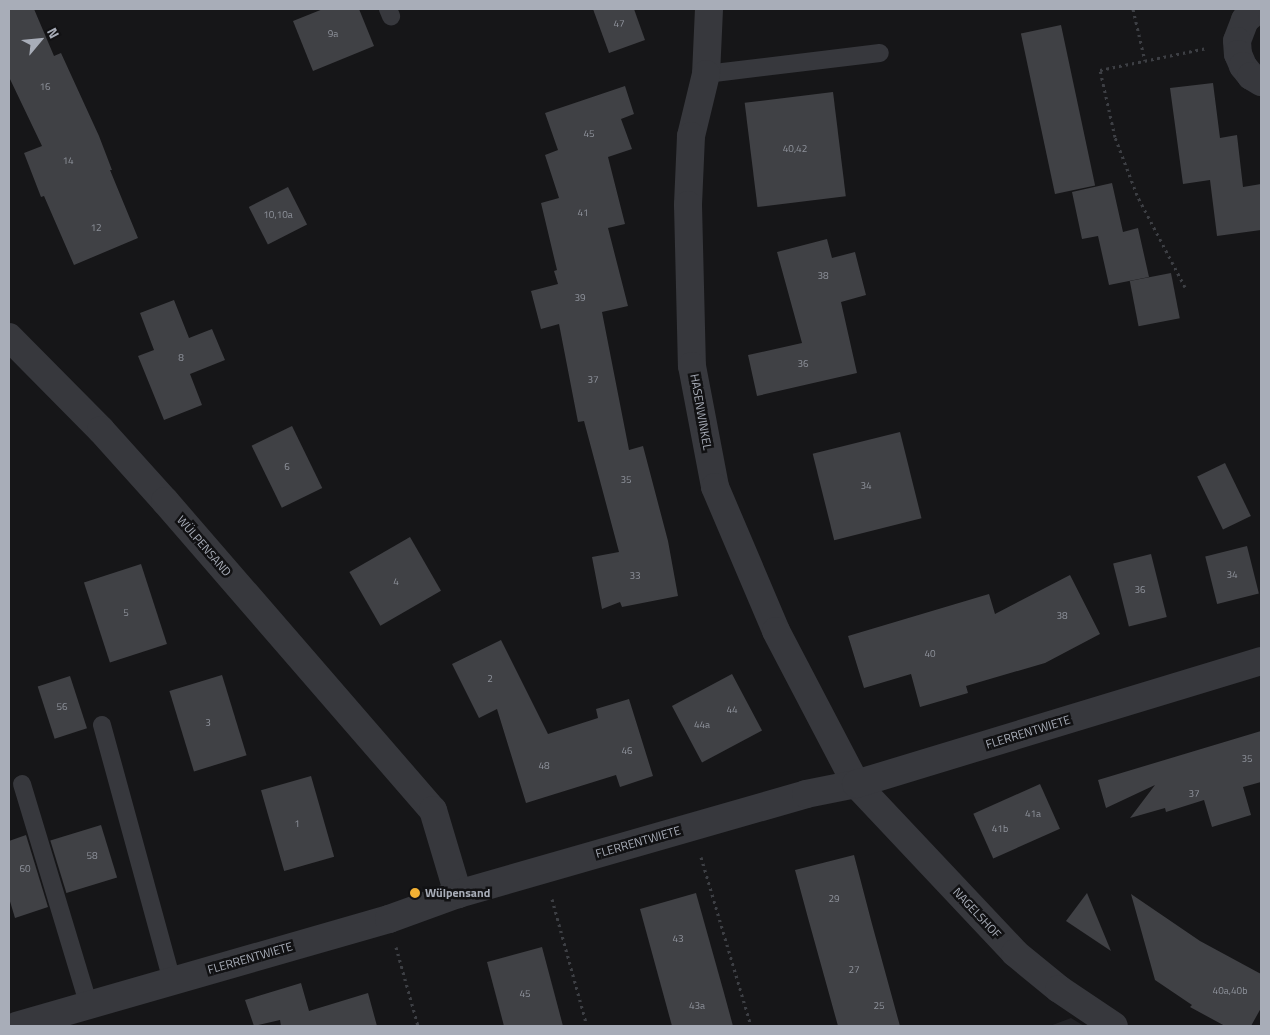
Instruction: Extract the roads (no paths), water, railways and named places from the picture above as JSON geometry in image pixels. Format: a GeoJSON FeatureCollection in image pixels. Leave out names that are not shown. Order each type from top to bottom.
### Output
{"type":"FeatureCollection","features":[{"type":"Feature","properties":{"kind":"street","name":"HASENWINKEL"},"geometry":{"type":"LineString","coordinates":[[710,9],[706,74],[691,136],[688,205],[692,366],[714,487],[776,631],[856,784]]}},
{"type":"Feature","properties":{"kind":"street"},"geometry":{"type":"LineString","coordinates":[[1258,9],[1244,20],[1237,41],[1238,54],[1243,66],[1261,82]]}},
{"type":"Feature","properties":{"kind":"street","name":"WÜLPENSAND"},"geometry":{"type":"LineString","coordinates":[[9,337],[101,430],[146,480],[433,810],[458,894]]}},
{"type":"Feature","properties":{"kind":"street","name":"FLERRENTWIETE"},"geometry":{"type":"LineString","coordinates":[[16,1026],[388,919],[458,894],[806,794],[856,784],[1261,661]]}},
{"type":"Feature","properties":{"kind":"street","name":"NAGELSHOF"},"geometry":{"type":"LineString","coordinates":[[856,784],[1015,953],[1059,989],[1114,1026]]}},
{"type":"Feature","properties":{"kind":"lane"},"geometry":{"type":"LineString","coordinates":[[706,74],[880,53]]}},
{"type":"Feature","properties":{"kind":"lane"},"geometry":{"type":"LineString","coordinates":[[102,725],[172,981]]}},
{"type":"Feature","properties":{"kind":"lane"},"geometry":{"type":"LineString","coordinates":[[22,784],[89,1006]]}},
{"type":"Feature","properties":{"kind":"place","name":"Wülpensand"},"geometry":{"type":"Point","coordinates":[415,893]}}]}
